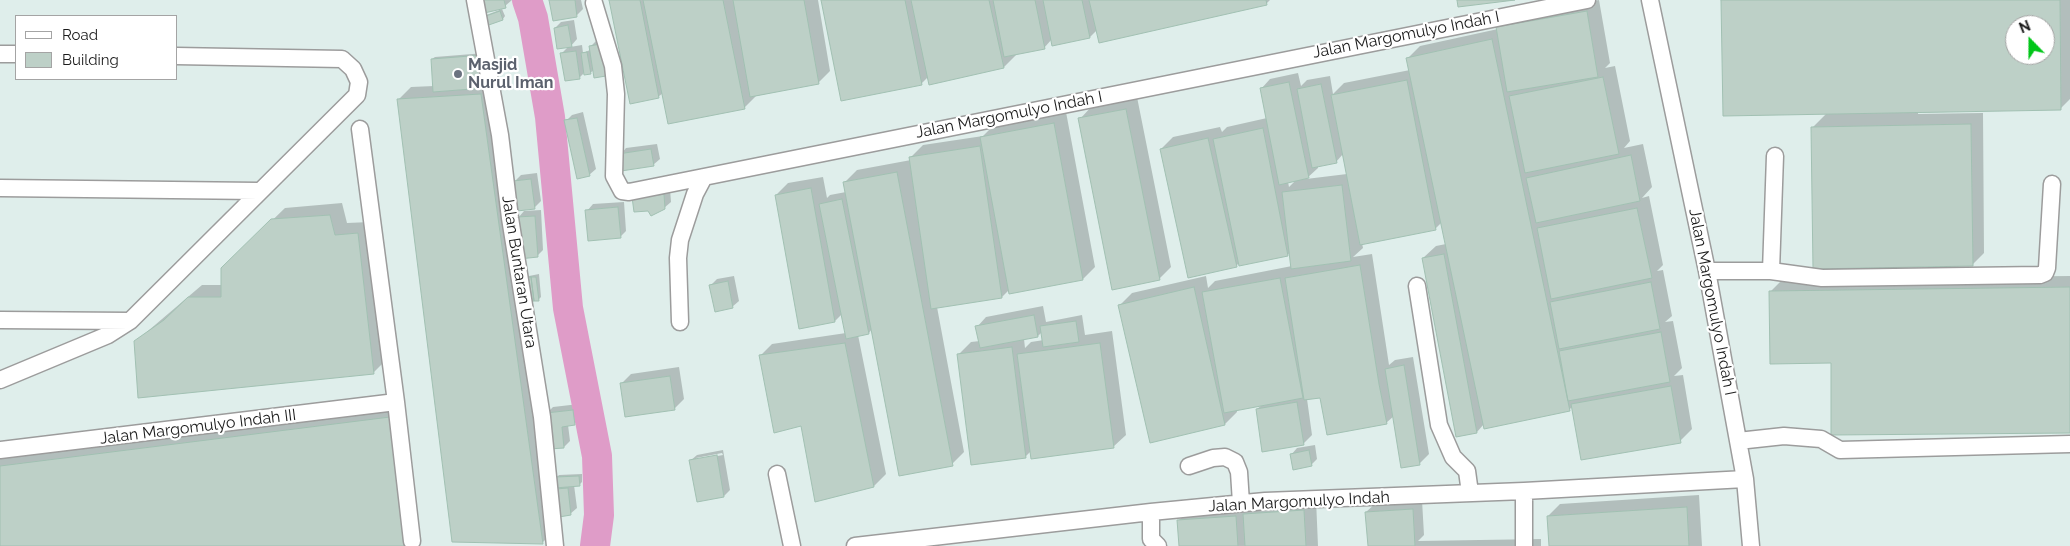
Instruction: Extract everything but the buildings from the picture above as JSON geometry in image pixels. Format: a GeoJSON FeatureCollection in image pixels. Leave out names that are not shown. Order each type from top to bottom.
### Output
{"type":"FeatureCollection","features":[{"type":"Feature","properties":{"kind":"street","name":"Jalan Buntaran Utara"},"geometry":{"type":"LineString","coordinates":[[475,0],[500,135],[510,218],[542,416],[555,546]]}},
{"type":"Feature","properties":{"kind":"street","name":"Jalan Margomulyo Indah I"},"geometry":{"type":"LineString","coordinates":[[594,2],[613,66],[616,94],[614,176],[616,183],[622,191],[629,192],[1587,0]]}},
{"type":"Feature","properties":{"kind":"street","name":"Jalan Margomulyo Indah I"},"geometry":{"type":"LineString","coordinates":[[1650,0],[1707,271],[1738,441],[1744,480],[1750,546]]}},
{"type":"Feature","properties":{"kind":"street"},"geometry":{"type":"LineString","coordinates":[[0,54],[15,54]]}},
{"type":"Feature","properties":{"kind":"street"},"geometry":{"type":"LineString","coordinates":[[0,380],[108,335],[130,321],[357,95],[359,82],[353,69],[342,59],[178,56]]}},
{"type":"Feature","properties":{"kind":"street"},"geometry":{"type":"LineString","coordinates":[[360,129],[396,402],[412,541]]}},
{"type":"Feature","properties":{"kind":"street"},"geometry":{"type":"LineString","coordinates":[[1772,271],[1775,156]]}},
{"type":"Feature","properties":{"kind":"street"},"geometry":{"type":"LineString","coordinates":[[680,322],[678,258],[680,240],[694,194],[704,177]]}},
{"type":"Feature","properties":{"kind":"street"},"geometry":{"type":"LineString","coordinates":[[1707,271],[1772,271],[1822,278],[2040,275],[2045,273],[2047,268],[2052,184]]}},
{"type":"Feature","properties":{"kind":"street"},"geometry":{"type":"LineString","coordinates":[[0,188],[258,192]]}},
{"type":"Feature","properties":{"kind":"street"},"geometry":{"type":"LineString","coordinates":[[1417,286],[1439,425],[1453,457],[1467,471],[1470,493]]}},
{"type":"Feature","properties":{"kind":"street"},"geometry":{"type":"LineString","coordinates":[[0,320],[130,321]]}},
{"type":"Feature","properties":{"kind":"street","name":"Jalan Margomulyo Indah III"},"geometry":{"type":"LineString","coordinates":[[0,450],[396,402]]}},
{"type":"Feature","properties":{"kind":"street"},"geometry":{"type":"LineString","coordinates":[[1738,441],[1784,436],[1821,439],[1840,450],[2070,444]]}},
{"type":"Feature","properties":{"kind":"street"},"geometry":{"type":"LineString","coordinates":[[1189,466],[1213,458],[1225,457],[1235,462],[1239,472],[1241,503]]}},
{"type":"Feature","properties":{"kind":"street"},"geometry":{"type":"LineString","coordinates":[[777,474],[792,546]]}},
{"type":"Feature","properties":{"kind":"street","name":"Jalan Margomulyo Indah"},"geometry":{"type":"LineString","coordinates":[[855,546],[1241,503],[1744,480]]}},
{"type":"Feature","properties":{"kind":"street"},"geometry":{"type":"LineString","coordinates":[[1524,491],[1524,546]]}},
{"type":"Feature","properties":{"kind":"street"},"geometry":{"type":"LineString","coordinates":[[1150,544],[1151,512]]}},
{"type":"Feature","properties":{"kind":"waterway"},"geometry":{"type":"LineString","coordinates":[[527,0],[533,18],[550,117],[568,308],[597,456],[599,515],[595,546]]}},
{"type":"Feature","properties":{"kind":"place","name":"Masjid Nurul Iman"},"geometry":{"type":"Point","coordinates":[458,74]}}]}
